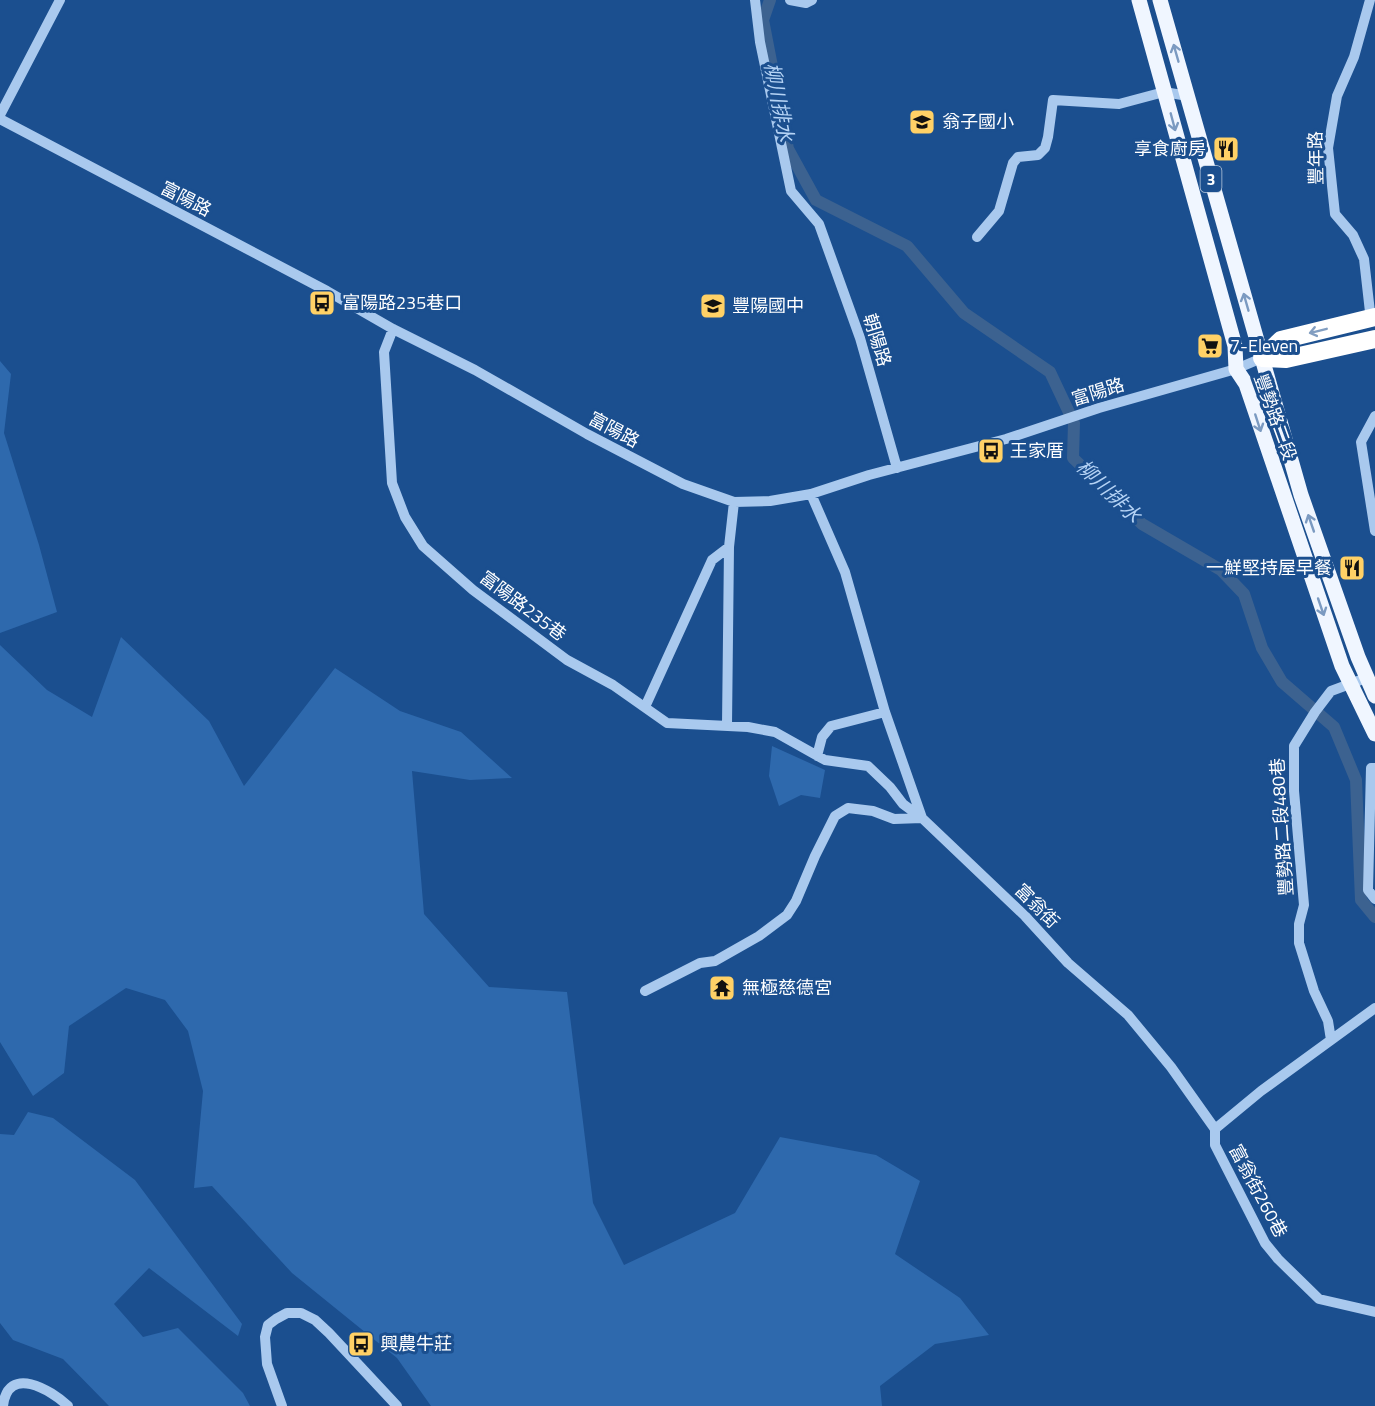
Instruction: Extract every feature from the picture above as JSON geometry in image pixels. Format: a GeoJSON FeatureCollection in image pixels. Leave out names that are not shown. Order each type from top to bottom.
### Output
{"type":"FeatureCollection","features":[{"type":"Feature","properties":{"kind":"highway"},"geometry":{"type":"LineString","coordinates":[[1262,358],[1281,340],[1373,314]]}},
{"type":"Feature","properties":{"kind":"highway"},"geometry":{"type":"LineString","coordinates":[[1262,358],[1286,359],[1375,339]]}},
{"type":"Feature","properties":{"kind":"main road","name":"豐勢路二段"},"geometry":{"type":"LineString","coordinates":[[1139,0],[1234,346],[1236,369],[1246,384],[1330,633],[1375,734]]}},
{"type":"Feature","properties":{"kind":"main road","name":"豐勢路二段"},"geometry":{"type":"LineString","coordinates":[[1160,0],[1301,495],[1366,678],[1375,696]]}},
{"type":"Feature","properties":{"kind":"street"},"geometry":{"type":"LineString","coordinates":[[0,117],[60,0]]}},
{"type":"Feature","properties":{"kind":"street","name":"朝陽路"},"geometry":{"type":"LineString","coordinates":[[755,0],[764,62],[791,191],[819,224],[861,338],[897,468]]}},
{"type":"Feature","properties":{"kind":"street"},"geometry":{"type":"LineString","coordinates":[[790,0],[806,3],[812,0]]}},
{"type":"Feature","properties":{"kind":"street","name":"豐年路"},"geometry":{"type":"LineString","coordinates":[[1370,0],[1354,57],[1337,96],[1328,148],[1335,214],[1353,235],[1364,259],[1373,314]]}},
{"type":"Feature","properties":{"kind":"street"},"geometry":{"type":"LineString","coordinates":[[977,237],[999,211],[1013,162],[1018,157],[1038,155],[1045,148],[1053,100],[1119,104],[1164,92],[1188,96]]}},
{"type":"Feature","properties":{"kind":"street","name":"富陽路"},"geometry":{"type":"LineString","coordinates":[[0,117],[327,291],[393,329],[475,370],[587,434],[683,484],[734,502],[770,501],[811,494],[860,477],[1006,439],[1099,408],[1236,369],[1262,358]]}},
{"type":"Feature","properties":{"kind":"street","name":"富陽路235巷"},"geometry":{"type":"LineString","coordinates":[[393,329],[384,352],[392,483],[405,517],[423,546],[474,590],[567,660],[614,685],[668,723],[727,725],[775,732],[825,760],[868,766],[890,787],[903,804],[922,819]]}},
{"type":"Feature","properties":{"kind":"street"},"geometry":{"type":"LineString","coordinates":[[1374,346],[1375,351]]}},
{"type":"Feature","properties":{"kind":"street"},"geometry":{"type":"LineString","coordinates":[[1375,416],[1361,442],[1375,531]]}},
{"type":"Feature","properties":{"kind":"street","name":"富翁街"},"geometry":{"type":"LineString","coordinates":[[811,494],[844,572],[885,712],[922,819],[1025,916],[1068,963],[1128,1015],[1171,1067],[1215,1129]]}},
{"type":"Feature","properties":{"kind":"street"},"geometry":{"type":"LineString","coordinates":[[727,725],[729,547],[734,502]]}},
{"type":"Feature","properties":{"kind":"street"},"geometry":{"type":"LineString","coordinates":[[645,707],[712,560],[729,547]]}},
{"type":"Feature","properties":{"kind":"street","name":"豐勢路二段480巷"},"geometry":{"type":"LineString","coordinates":[[1331,1040],[1328,1021],[1314,991],[1299,943],[1299,924],[1304,905],[1294,791],[1294,746],[1316,710],[1331,691],[1350,682],[1366,678]]}},
{"type":"Feature","properties":{"kind":"street"},"geometry":{"type":"LineString","coordinates":[[817,756],[822,737],[831,726],[885,712]]}},
{"type":"Feature","properties":{"kind":"street"},"geometry":{"type":"LineString","coordinates":[[1375,768],[1371,768],[1368,890],[1375,899]]}},
{"type":"Feature","properties":{"kind":"street"},"geometry":{"type":"LineString","coordinates":[[645,991],[700,963],[715,961],[759,936],[787,915],[796,901],[814,856],[835,816],[849,808],[873,811],[894,819],[922,819]]}},
{"type":"Feature","properties":{"kind":"street"},"geometry":{"type":"LineString","coordinates":[[1215,1129],[1375,1008]]}},
{"type":"Feature","properties":{"kind":"street","name":"富翁街260巷"},"geometry":{"type":"LineString","coordinates":[[1215,1129],[1215,1145],[1264,1243],[1319,1299],[1375,1312]]}},
{"type":"Feature","properties":{"kind":"street"},"geometry":{"type":"LineString","coordinates":[[282,1406],[267,1364],[265,1337],[268,1326],[276,1319],[287,1313],[301,1312],[315,1320],[329,1333],[397,1406]]}},
{"type":"Feature","properties":{"kind":"street"},"geometry":{"type":"LineString","coordinates":[[3,1406],[4,1398],[12,1388],[26,1382],[56,1395],[68,1406]]}},
{"type":"Feature","properties":{"kind":"shaded area"},"geometry":{"type":"Polygon","coordinates":[[[0,361],[11,374],[4,433],[57,612],[0,633],[0,361]]]}},
{"type":"Feature","properties":{"kind":"shaded area"},"geometry":{"type":"Polygon","coordinates":[[[121,637],[209,721],[244,786],[335,668],[400,711],[461,732],[512,778],[470,780],[412,771],[424,914],[489,987],[567,992],[593,1203],[624,1265],[735,1213],[780,1137],[876,1155],[920,1181],[895,1254],[960,1298],[989,1335],[935,1344],[880,1386],[882,1406],[431,1406],[397,1358],[292,1273],[212,1186],[194,1188],[203,1091],[188,1031],[165,1000],[126,988],[69,1026],[64,1073],[33,1096],[0,1042],[0,645],[47,690],[92,717],[121,637]]]}},
{"type":"Feature","properties":{"kind":"shaded area"},"geometry":{"type":"Polygon","coordinates":[[[772,746],[825,770],[820,798],[801,795],[779,806],[769,776],[772,746]]]}},
{"type":"Feature","properties":{"kind":"shaded area"},"geometry":{"type":"Polygon","coordinates":[[[28,1112],[53,1118],[135,1180],[242,1324],[238,1336],[149,1268],[114,1304],[143,1337],[178,1328],[243,1393],[250,1406],[109,1406],[63,1359],[13,1340],[0,1323],[0,1134],[14,1135],[28,1112]]]}},
{"type":"Feature","properties":{"kind":"waterway","name":"柳川排水"},"geometry":{"type":"LineString","coordinates":[[770,0],[763,20],[788,149],[816,200],[907,246],[964,313],[1050,372],[1074,423],[1073,458],[1142,524],[1221,570],[1244,594],[1262,648],[1282,682],[1334,727],[1356,780],[1361,900],[1375,917]]}},
{"type":"Feature","properties":{"kind":"place","name":"翁子國小"},"geometry":{"type":"Point","coordinates":[922,122]}},
{"type":"Feature","properties":{"kind":"place","name":"享食廚房"},"geometry":{"type":"Point","coordinates":[1226,149]}},
{"type":"Feature","properties":{"kind":"place","name":"富陽路235巷口"},"geometry":{"type":"Point","coordinates":[322,303]}},
{"type":"Feature","properties":{"kind":"place","name":"豐陽國中"},"geometry":{"type":"Point","coordinates":[713,306]}},
{"type":"Feature","properties":{"kind":"place","name":"7-Eleven"},"geometry":{"type":"Point","coordinates":[1210,346]}},
{"type":"Feature","properties":{"kind":"place","name":"王家厝"},"geometry":{"type":"Point","coordinates":[991,451]}},
{"type":"Feature","properties":{"kind":"place","name":"一鮮堅持屋早餐"},"geometry":{"type":"Point","coordinates":[1352,568]}},
{"type":"Feature","properties":{"kind":"place","name":"無極慈德宮"},"geometry":{"type":"Point","coordinates":[722,988]}},
{"type":"Feature","properties":{"kind":"place","name":"興農牛莊"},"geometry":{"type":"Point","coordinates":[361,1344]}}]}
